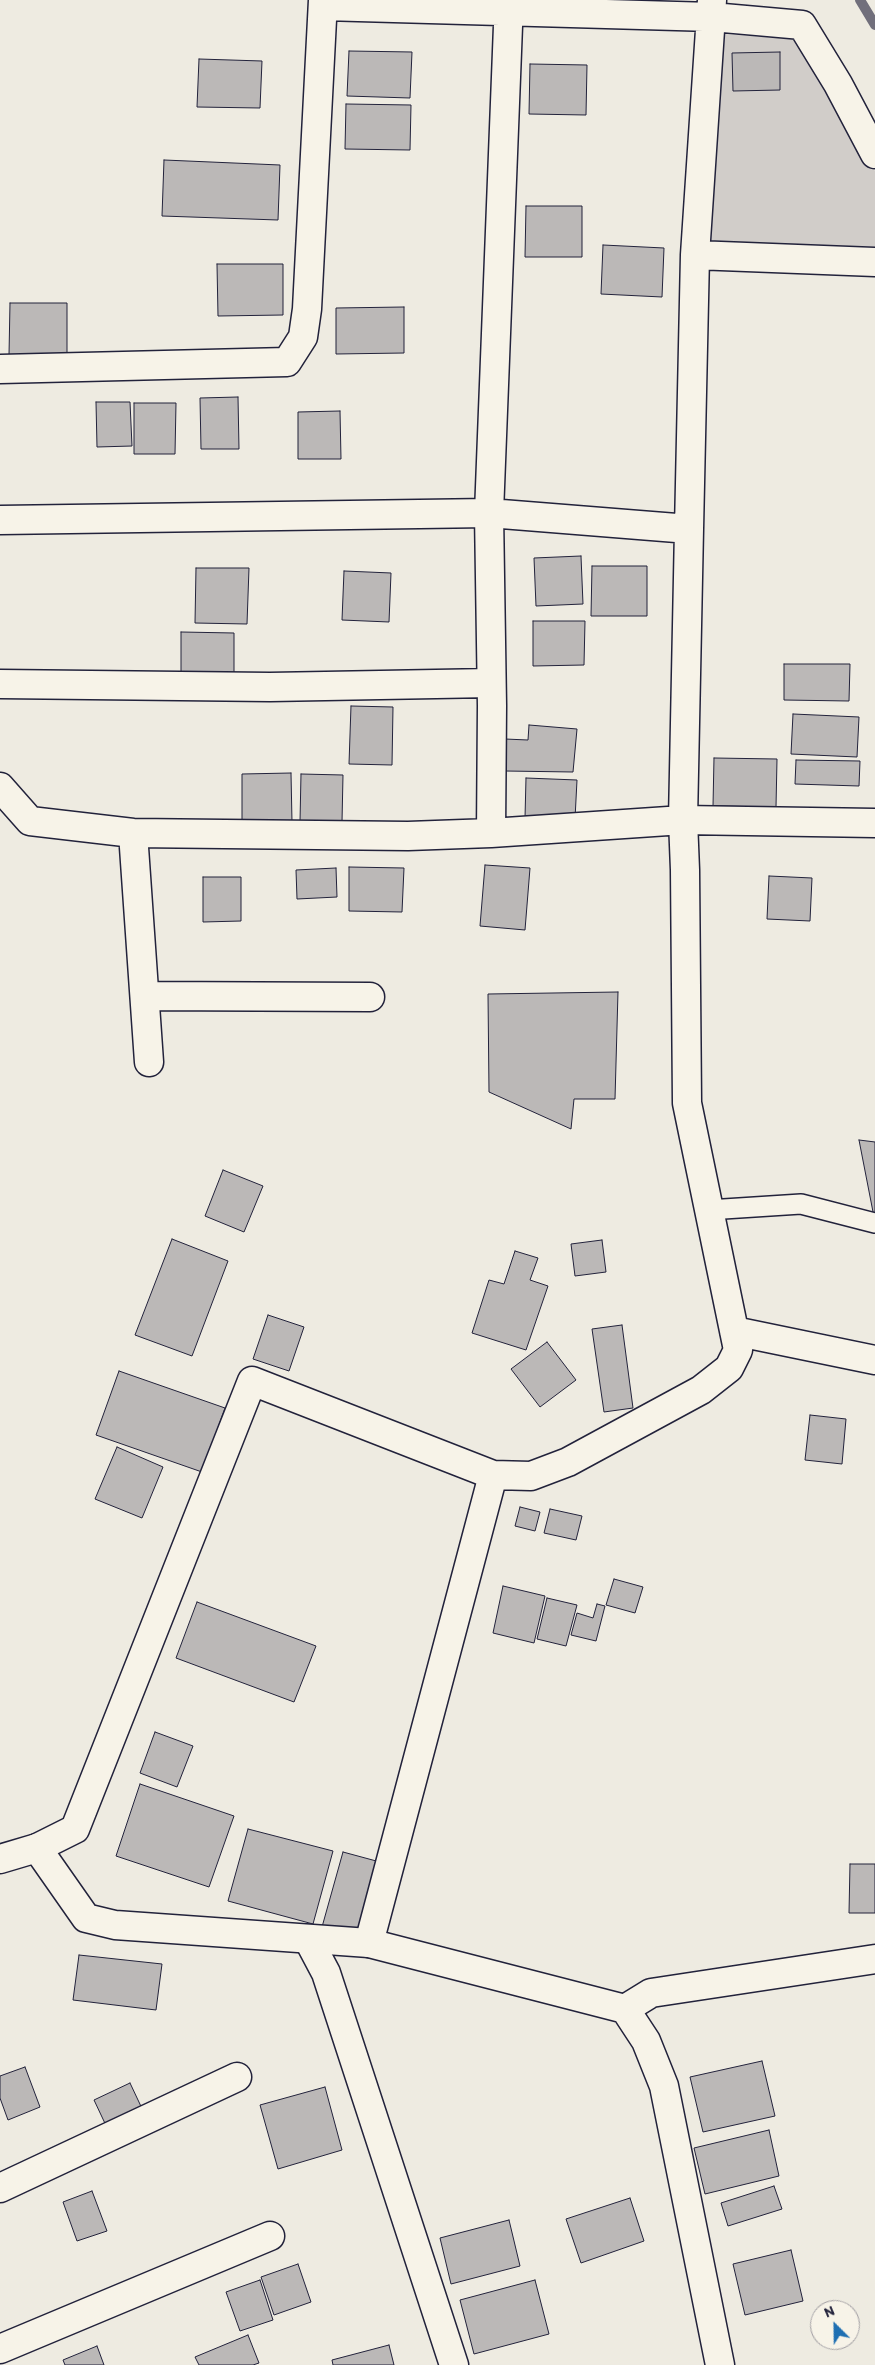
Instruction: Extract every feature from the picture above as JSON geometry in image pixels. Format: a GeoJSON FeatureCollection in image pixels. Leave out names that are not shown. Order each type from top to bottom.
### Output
{"type":"FeatureCollection","features":[{"type":"Feature","properties":{"kind":"street"},"geometry":{"type":"LineString","coordinates":[[0,369],[287,362],[303,337],[307,308],[323,3],[712,9],[802,25],[838,84],[875,154]]}},
{"type":"Feature","properties":{"kind":"street"},"geometry":{"type":"LineString","coordinates":[[491,834],[489,513],[509,6]]}},
{"type":"Feature","properties":{"kind":"street"},"geometry":{"type":"LineString","coordinates":[[0,1859],[37,1848],[75,1829],[252,1380],[493,1475],[532,1476],[568,1462],[701,1390],[729,1368],[738,1350],[687,1103],[683,820],[695,255],[712,9]]}},
{"type":"Feature","properties":{"kind":"street"},"geometry":{"type":"LineString","coordinates":[[695,255],[875,262]]}},
{"type":"Feature","properties":{"kind":"street"},"geometry":{"type":"LineString","coordinates":[[0,520],[489,513],[689,529]]}},
{"type":"Feature","properties":{"kind":"street"},"geometry":{"type":"LineString","coordinates":[[0,684],[270,687],[491,682]]}},
{"type":"Feature","properties":{"kind":"street"},"geometry":{"type":"LineString","coordinates":[[0,787],[30,821],[133,833],[408,836],[491,834],[683,820],[875,823]]}},
{"type":"Feature","properties":{"kind":"street"},"geometry":{"type":"LineString","coordinates":[[133,833],[149,1062]]}},
{"type":"Feature","properties":{"kind":"street"},"geometry":{"type":"LineString","coordinates":[[145,996],[370,997]]}},
{"type":"Feature","properties":{"kind":"street"},"geometry":{"type":"LineString","coordinates":[[734,1330],[875,1360]]}},
{"type":"Feature","properties":{"kind":"street"},"geometry":{"type":"LineString","coordinates":[[370,1943],[493,1475]]}},
{"type":"Feature","properties":{"kind":"street"},"geometry":{"type":"LineString","coordinates":[[37,1848],[86,1918],[115,1924],[370,1943],[625,2009],[646,2041],[664,2086],[720,2365]]}},
{"type":"Feature","properties":{"kind":"street"},"geometry":{"type":"LineString","coordinates":[[308,1939],[326,1973],[454,2365]]}},
{"type":"Feature","properties":{"kind":"street"},"geometry":{"type":"LineString","coordinates":[[625,2009],[651,1993],[875,1959]]}},
{"type":"Feature","properties":{"kind":"street"},"geometry":{"type":"LineString","coordinates":[[0,2188],[237,2077]]}},
{"type":"Feature","properties":{"kind":"street"},"geometry":{"type":"LineString","coordinates":[[0,2349],[270,2236]]}},
{"type":"Feature","properties":{"kind":"lane"},"geometry":{"type":"LineString","coordinates":[[708,1210],[801,1204],[875,1223]]}},
{"type":"Feature","properties":{"kind":"shaded area"},"geometry":{"type":"Polygon","coordinates":[[[724,34],[803,40],[875,171],[875,247],[710,241],[724,34]]]}},
{"type":"Feature","properties":{"kind":"building"},"geometry":{"type":"Polygon","coordinates":[[[349,51],[412,52],[410,98],[347,96],[349,51]]]}},
{"type":"Feature","properties":{"kind":"building"},"geometry":{"type":"Polygon","coordinates":[[[780,52],[780,90],[733,91],[732,53],[780,52]]]}},
{"type":"Feature","properties":{"kind":"building"},"geometry":{"type":"Polygon","coordinates":[[[199,59],[262,61],[260,108],[197,107],[199,59]]]}},
{"type":"Feature","properties":{"kind":"building"},"geometry":{"type":"Polygon","coordinates":[[[530,64],[587,65],[586,115],[529,114],[530,64]]]}},
{"type":"Feature","properties":{"kind":"building"},"geometry":{"type":"Polygon","coordinates":[[[346,104],[411,105],[410,150],[345,149],[346,104]]]}},
{"type":"Feature","properties":{"kind":"building"},"geometry":{"type":"Polygon","coordinates":[[[164,160],[280,165],[278,220],[162,216],[164,160]]]}},
{"type":"Feature","properties":{"kind":"building"},"geometry":{"type":"Polygon","coordinates":[[[526,206],[582,206],[582,257],[525,257],[526,206]]]}},
{"type":"Feature","properties":{"kind":"building"},"geometry":{"type":"Polygon","coordinates":[[[603,245],[664,248],[662,297],[601,294],[603,245]]]}},
{"type":"Feature","properties":{"kind":"building"},"geometry":{"type":"Polygon","coordinates":[[[217,264],[283,264],[283,315],[218,316],[217,264]]]}},
{"type":"Feature","properties":{"kind":"building"},"geometry":{"type":"Polygon","coordinates":[[[10,303],[67,303],[67,355],[9,355],[10,303]]]}},
{"type":"Feature","properties":{"kind":"building"},"geometry":{"type":"Polygon","coordinates":[[[404,307],[404,353],[336,354],[336,308],[404,307]]]}},
{"type":"Feature","properties":{"kind":"building"},"geometry":{"type":"Polygon","coordinates":[[[238,397],[239,449],[201,449],[200,398],[238,397]]]}},
{"type":"Feature","properties":{"kind":"building"},"geometry":{"type":"Polygon","coordinates":[[[96,402],[130,402],[132,446],[97,447],[96,402]]]}},
{"type":"Feature","properties":{"kind":"building"},"geometry":{"type":"Polygon","coordinates":[[[134,403],[176,403],[175,454],[134,454],[134,403]]]}},
{"type":"Feature","properties":{"kind":"building"},"geometry":{"type":"Polygon","coordinates":[[[340,411],[341,459],[298,459],[298,412],[340,411]]]}},
{"type":"Feature","properties":{"kind":"building"},"geometry":{"type":"Polygon","coordinates":[[[581,556],[583,604],[536,606],[534,558],[581,556]]]}},
{"type":"Feature","properties":{"kind":"building"},"geometry":{"type":"Polygon","coordinates":[[[592,566],[647,566],[647,616],[591,616],[592,566]]]}},
{"type":"Feature","properties":{"kind":"building"},"geometry":{"type":"Polygon","coordinates":[[[196,568],[249,568],[247,624],[195,623],[196,568]]]}},
{"type":"Feature","properties":{"kind":"building"},"geometry":{"type":"Polygon","coordinates":[[[344,571],[391,573],[389,622],[342,620],[344,571]]]}},
{"type":"Feature","properties":{"kind":"building"},"geometry":{"type":"Polygon","coordinates":[[[533,621],[585,621],[584,665],[533,666],[533,621]]]}},
{"type":"Feature","properties":{"kind":"building"},"geometry":{"type":"Polygon","coordinates":[[[181,632],[234,633],[234,673],[181,672],[181,632]]]}},
{"type":"Feature","properties":{"kind":"building"},"geometry":{"type":"Polygon","coordinates":[[[784,664],[850,664],[849,701],[784,700],[784,664]]]}},
{"type":"Feature","properties":{"kind":"building"},"geometry":{"type":"Polygon","coordinates":[[[351,706],[393,707],[392,765],[349,764],[351,706]]]}},
{"type":"Feature","properties":{"kind":"building"},"geometry":{"type":"Polygon","coordinates":[[[793,714],[859,717],[857,757],[791,754],[793,714]]]}},
{"type":"Feature","properties":{"kind":"building"},"geometry":{"type":"Polygon","coordinates":[[[529,725],[577,729],[573,772],[505,771],[505,739],[528,740],[529,725]]]}},
{"type":"Feature","properties":{"kind":"building"},"geometry":{"type":"Polygon","coordinates":[[[714,758],[777,759],[776,807],[713,806],[714,758]]]}},
{"type":"Feature","properties":{"kind":"building"},"geometry":{"type":"Polygon","coordinates":[[[796,760],[860,761],[859,786],[795,784],[796,760]]]}},
{"type":"Feature","properties":{"kind":"building"},"geometry":{"type":"Polygon","coordinates":[[[291,773],[292,822],[242,823],[242,774],[291,773]]]}},
{"type":"Feature","properties":{"kind":"building"},"geometry":{"type":"Polygon","coordinates":[[[301,774],[343,775],[342,822],[300,822],[301,774]]]}},
{"type":"Feature","properties":{"kind":"building"},"geometry":{"type":"Polygon","coordinates":[[[526,778],[577,780],[575,819],[525,818],[526,778]]]}},
{"type":"Feature","properties":{"kind":"building"},"geometry":{"type":"Polygon","coordinates":[[[485,865],[530,868],[525,930],[480,926],[485,865]]]}},
{"type":"Feature","properties":{"kind":"building"},"geometry":{"type":"Polygon","coordinates":[[[349,867],[404,868],[402,912],[349,911],[349,867]]]}},
{"type":"Feature","properties":{"kind":"building"},"geometry":{"type":"Polygon","coordinates":[[[336,868],[337,897],[297,899],[296,870],[336,868]]]}},
{"type":"Feature","properties":{"kind":"building"},"geometry":{"type":"Polygon","coordinates":[[[769,876],[812,878],[810,921],[767,919],[769,876]]]}},
{"type":"Feature","properties":{"kind":"building"},"geometry":{"type":"Polygon","coordinates":[[[203,877],[241,877],[241,921],[203,922],[203,877]]]}},
{"type":"Feature","properties":{"kind":"building"},"geometry":{"type":"Polygon","coordinates":[[[618,992],[615,1099],[574,1099],[571,1129],[489,1092],[488,994],[618,992]]]}},
{"type":"Feature","properties":{"kind":"building"},"geometry":{"type":"Polygon","coordinates":[[[859,1140],[875,1142],[875,1217],[874,1217],[859,1140]]]}},
{"type":"Feature","properties":{"kind":"building"},"geometry":{"type":"Polygon","coordinates":[[[223,1170],[263,1186],[244,1232],[205,1216],[223,1170]]]}},
{"type":"Feature","properties":{"kind":"building"},"geometry":{"type":"Polygon","coordinates":[[[172,1239],[228,1261],[192,1356],[135,1335],[172,1239]]]}},
{"type":"Feature","properties":{"kind":"building"},"geometry":{"type":"Polygon","coordinates":[[[602,1240],[606,1272],[575,1276],[571,1244],[602,1240]]]}},
{"type":"Feature","properties":{"kind":"building"},"geometry":{"type":"Polygon","coordinates":[[[515,1251],[538,1258],[530,1280],[548,1286],[526,1350],[472,1333],[489,1280],[504,1284],[515,1251]]]}},
{"type":"Feature","properties":{"kind":"building"},"geometry":{"type":"Polygon","coordinates":[[[268,1315],[304,1327],[289,1371],[253,1359],[268,1315]]]}},
{"type":"Feature","properties":{"kind":"building"},"geometry":{"type":"Polygon","coordinates":[[[622,1325],[633,1408],[604,1412],[592,1329],[622,1325]]]}},
{"type":"Feature","properties":{"kind":"building"},"geometry":{"type":"Polygon","coordinates":[[[547,1342],[576,1380],[540,1407],[511,1369],[547,1342]]]}},
{"type":"Feature","properties":{"kind":"building"},"geometry":{"type":"Polygon","coordinates":[[[119,1371],[225,1408],[202,1472],[96,1435],[119,1371]]]}},
{"type":"Feature","properties":{"kind":"building"},"geometry":{"type":"Polygon","coordinates":[[[810,1415],[846,1419],[842,1464],[805,1460],[810,1415]]]}},
{"type":"Feature","properties":{"kind":"building"},"geometry":{"type":"Polygon","coordinates":[[[117,1447],[163,1467],[142,1518],[95,1499],[117,1447]]]}},
{"type":"Feature","properties":{"kind":"building"},"geometry":{"type":"Polygon","coordinates":[[[520,1507],[540,1512],[535,1531],[515,1526],[520,1507]]]}},
{"type":"Feature","properties":{"kind":"building"},"geometry":{"type":"Polygon","coordinates":[[[550,1509],[582,1516],[576,1540],[544,1533],[550,1509]]]}},
{"type":"Feature","properties":{"kind":"building"},"geometry":{"type":"Polygon","coordinates":[[[614,1579],[643,1587],[635,1613],[606,1605],[614,1579]]]}},
{"type":"Feature","properties":{"kind":"building"},"geometry":{"type":"Polygon","coordinates":[[[503,1586],[545,1596],[534,1643],[493,1633],[503,1586]]]}},
{"type":"Feature","properties":{"kind":"building"},"geometry":{"type":"Polygon","coordinates":[[[547,1598],[577,1605],[566,1646],[537,1639],[547,1598]]]}},
{"type":"Feature","properties":{"kind":"building"},"geometry":{"type":"Polygon","coordinates":[[[197,1602],[316,1646],[294,1702],[176,1658],[197,1602]]]}},
{"type":"Feature","properties":{"kind":"building"},"geometry":{"type":"Polygon","coordinates":[[[597,1604],[605,1606],[596,1641],[571,1635],[577,1613],[593,1618],[597,1604]]]}},
{"type":"Feature","properties":{"kind":"building"},"geometry":{"type":"Polygon","coordinates":[[[155,1732],[193,1746],[177,1787],[140,1773],[155,1732]]]}},
{"type":"Feature","properties":{"kind":"building"},"geometry":{"type":"Polygon","coordinates":[[[140,1784],[234,1816],[209,1887],[116,1856],[140,1784]]]}},
{"type":"Feature","properties":{"kind":"building"},"geometry":{"type":"Polygon","coordinates":[[[248,1829],[333,1851],[313,1924],[228,1901],[248,1829]]]}},
{"type":"Feature","properties":{"kind":"building"},"geometry":{"type":"Polygon","coordinates":[[[343,1852],[380,1862],[359,1937],[322,1927],[343,1852]]]}},
{"type":"Feature","properties":{"kind":"building"},"geometry":{"type":"Polygon","coordinates":[[[850,1864],[875,1864],[875,1913],[849,1913],[850,1864]]]}},
{"type":"Feature","properties":{"kind":"building"},"geometry":{"type":"Polygon","coordinates":[[[79,1955],[162,1964],[156,2010],[73,2000],[79,1955]]]}},
{"type":"Feature","properties":{"kind":"building"},"geometry":{"type":"Polygon","coordinates":[[[762,2061],[775,2116],[703,2132],[690,2077],[762,2061]]]}},
{"type":"Feature","properties":{"kind":"building"},"geometry":{"type":"Polygon","coordinates":[[[25,2067],[40,2107],[8,2120],[0,2098],[0,2076],[25,2067]]]}},
{"type":"Feature","properties":{"kind":"building"},"geometry":{"type":"Polygon","coordinates":[[[130,2083],[146,2117],[110,2134],[94,2100],[130,2083]]]}},
{"type":"Feature","properties":{"kind":"building"},"geometry":{"type":"Polygon","coordinates":[[[325,2087],[342,2150],[278,2169],[260,2105],[325,2087]]]}},
{"type":"Feature","properties":{"kind":"building"},"geometry":{"type":"Polygon","coordinates":[[[769,2130],[779,2176],[705,2194],[694,2148],[769,2130]]]}},
{"type":"Feature","properties":{"kind":"building"},"geometry":{"type":"Polygon","coordinates":[[[774,2186],[782,2209],[728,2226],[721,2203],[774,2186]]]}},
{"type":"Feature","properties":{"kind":"building"},"geometry":{"type":"Polygon","coordinates":[[[92,2191],[107,2231],[77,2241],[63,2202],[92,2191]]]}},
{"type":"Feature","properties":{"kind":"building"},"geometry":{"type":"Polygon","coordinates":[[[630,2198],[644,2241],[581,2263],[566,2219],[630,2198]]]}},
{"type":"Feature","properties":{"kind":"building"},"geometry":{"type":"Polygon","coordinates":[[[509,2220],[520,2266],[451,2284],[440,2238],[509,2220]]]}},
{"type":"Feature","properties":{"kind":"building"},"geometry":{"type":"Polygon","coordinates":[[[791,2250],[803,2301],[745,2315],[733,2264],[791,2250]]]}},
{"type":"Feature","properties":{"kind":"building"},"geometry":{"type":"Polygon","coordinates":[[[298,2264],[311,2302],[274,2315],[261,2277],[298,2264]]]}},
{"type":"Feature","properties":{"kind":"building"},"geometry":{"type":"Polygon","coordinates":[[[260,2280],[273,2320],[240,2331],[226,2292],[260,2280]]]}},
{"type":"Feature","properties":{"kind":"building"},"geometry":{"type":"Polygon","coordinates":[[[535,2280],[549,2334],[474,2354],[460,2300],[535,2280]]]}},
{"type":"Feature","properties":{"kind":"building"},"geometry":{"type":"Polygon","coordinates":[[[248,2335],[259,2363],[253,2365],[199,2365],[195,2357],[248,2335]]]}},
{"type":"Feature","properties":{"kind":"building"},"geometry":{"type":"Polygon","coordinates":[[[389,2345],[394,2365],[333,2365],[332,2360],[389,2345]]]}},
{"type":"Feature","properties":{"kind":"building"},"geometry":{"type":"Polygon","coordinates":[[[97,2346],[104,2365],[65,2365],[63,2360],[97,2346]]]}},
{"type":"Feature","properties":{"kind":"waterway"},"geometry":{"type":"LineString","coordinates":[[860,0],[875,25]]}}]}
